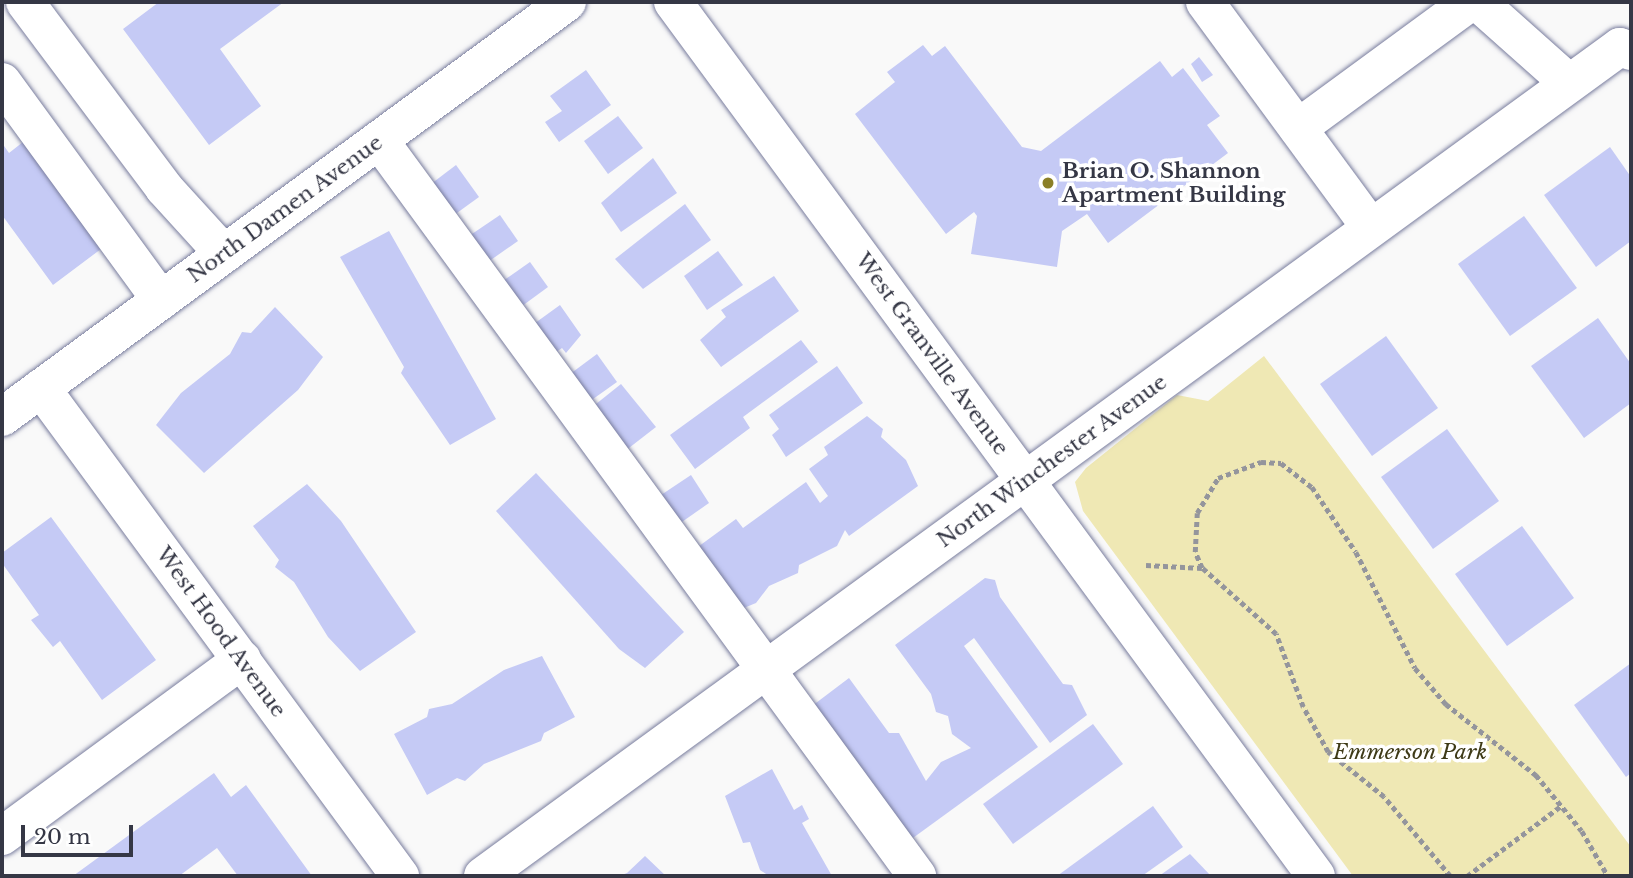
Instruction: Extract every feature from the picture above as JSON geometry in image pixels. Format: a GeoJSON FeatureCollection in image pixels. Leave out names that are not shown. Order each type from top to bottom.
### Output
{"type":"FeatureCollection","features":[{"type":"Feature","properties":{"kind":"street","name":"North Damen Avenue"},"geometry":{"type":"LineString","coordinates":[[2,417],[567,2]]}},
{"type":"Feature","properties":{"kind":"street","name":"West Granville Avenue"},"geometry":{"type":"LineString","coordinates":[[673,2],[1316,876]]}},
{"type":"Feature","properties":{"kind":"street"},"geometry":{"type":"LineString","coordinates":[[1205,2],[1371,228]]}},
{"type":"Feature","properties":{"kind":"street"},"geometry":{"type":"LineString","coordinates":[[1298,128],[1470,2]]}},
{"type":"Feature","properties":{"kind":"street"},"geometry":{"type":"LineString","coordinates":[[1478,2],[1570,83]]}},
{"type":"Feature","properties":{"kind":"street"},"geometry":{"type":"LineString","coordinates":[[34,5],[164,188],[224,254]]}},
{"type":"Feature","properties":{"kind":"street","name":"North Winchester Avenue"},"geometry":{"type":"LineString","coordinates":[[484,876],[1570,83],[1626,49]]}},
{"type":"Feature","properties":{"kind":"street"},"geometry":{"type":"LineString","coordinates":[[2,82],[161,300]]}},
{"type":"Feature","properties":{"kind":"street"},"geometry":{"type":"LineString","coordinates":[[379,140],[917,876]]}},
{"type":"Feature","properties":{"kind":"street","name":"West Hood Avenue"},"geometry":{"type":"LineString","coordinates":[[41,388],[401,876]]}},
{"type":"Feature","properties":{"kind":"street"},"geometry":{"type":"LineString","coordinates":[[9,818],[242,660]]}},
{"type":"Feature","properties":{"kind":"path"},"geometry":{"type":"LineString","coordinates":[[1450,876],[1384,797],[1328,752],[1303,707],[1276,634],[1202,568],[1195,552],[1197,513],[1218,478],[1261,462],[1297,472],[1356,552],[1415,668],[1561,806],[1608,876]]}},
{"type":"Feature","properties":{"kind":"path"},"geometry":{"type":"LineString","coordinates":[[1146,565],[1202,568]]}},
{"type":"Feature","properties":{"kind":"path"},"geometry":{"type":"LineString","coordinates":[[1467,876],[1561,806]]}},
{"type":"Feature","properties":{"kind":"green space","name":"Emmerson Park"},"geometry":{"type":"Polygon","coordinates":[[[1264,356],[1631,847],[1631,876],[1353,876],[1083,511],[1075,482],[1086,468],[1177,395],[1208,401],[1264,356]]]}},
{"type":"Feature","properties":{"kind":"building"},"geometry":{"type":"Polygon","coordinates":[[[159,2],[284,2],[220,49],[261,106],[209,145],[123,29],[159,2]]]}},
{"type":"Feature","properties":{"kind":"building","name":"Brian O. Shannon Apartment Building"},"geometry":{"type":"Polygon","coordinates":[[[923,45],[932,56],[945,46],[1022,147],[1041,151],[1160,61],[1172,77],[1183,68],[1220,116],[1207,125],[1228,153],[1108,243],[1087,214],[1062,231],[1057,267],[971,254],[977,216],[974,212],[946,234],[855,114],[895,82],[887,72],[923,45]]]}},
{"type":"Feature","properties":{"kind":"building"},"geometry":{"type":"Polygon","coordinates":[[[1199,57],[1213,75],[1202,82],[1191,64],[1199,57]]]}},
{"type":"Feature","properties":{"kind":"building"},"geometry":{"type":"Polygon","coordinates":[[[586,70],[611,105],[559,142],[545,122],[562,111],[550,96],[586,70]]]}},
{"type":"Feature","properties":{"kind":"building"},"geometry":{"type":"Polygon","coordinates":[[[618,116],[643,148],[608,174],[584,141],[618,116]]]}},
{"type":"Feature","properties":{"kind":"building"},"geometry":{"type":"Polygon","coordinates":[[[23,142],[101,249],[53,285],[2,215],[2,143],[9,153],[23,142]]]}},
{"type":"Feature","properties":{"kind":"building"},"geometry":{"type":"Polygon","coordinates":[[[1610,147],[1631,177],[1631,241],[1596,267],[1544,195],[1610,147]]]}},
{"type":"Feature","properties":{"kind":"building"},"geometry":{"type":"Polygon","coordinates":[[[653,158],[677,193],[621,232],[601,203],[653,158]]]}},
{"type":"Feature","properties":{"kind":"building"},"geometry":{"type":"Polygon","coordinates":[[[456,165],[479,197],[450,218],[427,187],[456,165]]]}},
{"type":"Feature","properties":{"kind":"building"},"geometry":{"type":"Polygon","coordinates":[[[685,204],[711,240],[643,289],[615,259],[685,204]]]}},
{"type":"Feature","properties":{"kind":"building"},"geometry":{"type":"Polygon","coordinates":[[[500,215],[518,241],[485,264],[466,238],[500,215]]]}},
{"type":"Feature","properties":{"kind":"building"},"geometry":{"type":"Polygon","coordinates":[[[1524,216],[1577,288],[1510,336],[1458,264],[1524,216]]]}},
{"type":"Feature","properties":{"kind":"building"},"geometry":{"type":"Polygon","coordinates":[[[389,231],[496,419],[450,445],[401,373],[404,367],[340,257],[389,231]]]}},
{"type":"Feature","properties":{"kind":"building"},"geometry":{"type":"Polygon","coordinates":[[[718,251],[743,285],[707,310],[684,276],[718,251]]]}},
{"type":"Feature","properties":{"kind":"building"},"geometry":{"type":"Polygon","coordinates":[[[530,262],[548,287],[518,309],[500,283],[530,262]]]}},
{"type":"Feature","properties":{"kind":"building"},"geometry":{"type":"Polygon","coordinates":[[[774,276],[799,311],[721,367],[700,340],[726,317],[721,310],[774,276]]]}},
{"type":"Feature","properties":{"kind":"building"},"geometry":{"type":"Polygon","coordinates":[[[560,305],[581,335],[566,353],[562,348],[552,355],[531,326],[560,305]]]}},
{"type":"Feature","properties":{"kind":"building"},"geometry":{"type":"Polygon","coordinates":[[[275,307],[323,357],[298,390],[204,473],[156,425],[181,393],[230,354],[242,332],[251,333],[275,307]]]}},
{"type":"Feature","properties":{"kind":"building"},"geometry":{"type":"Polygon","coordinates":[[[1598,318],[1631,364],[1631,403],[1584,438],[1531,366],[1598,318]]]}},
{"type":"Feature","properties":{"kind":"building"},"geometry":{"type":"Polygon","coordinates":[[[1386,336],[1438,408],[1372,456],[1320,384],[1386,336]]]}},
{"type":"Feature","properties":{"kind":"building"},"geometry":{"type":"Polygon","coordinates":[[[801,340],[818,362],[743,417],[750,428],[695,469],[670,435],[801,340]]]}},
{"type":"Feature","properties":{"kind":"building"},"geometry":{"type":"Polygon","coordinates":[[[597,354],[617,382],[586,404],[566,377],[597,354]]]}},
{"type":"Feature","properties":{"kind":"building"},"geometry":{"type":"Polygon","coordinates":[[[837,366],[863,403],[786,457],[772,435],[779,429],[769,415],[837,366]]]}},
{"type":"Feature","properties":{"kind":"building"},"geometry":{"type":"Polygon","coordinates":[[[621,384],[656,427],[625,451],[591,408],[621,384]]]}},
{"type":"Feature","properties":{"kind":"building"},"geometry":{"type":"Polygon","coordinates":[[[867,416],[883,429],[881,437],[906,460],[918,486],[849,536],[845,530],[837,546],[799,565],[798,573],[769,586],[756,603],[734,612],[691,552],[736,519],[743,528],[806,482],[820,503],[828,496],[809,469],[828,455],[824,447],[867,416]]]}},
{"type":"Feature","properties":{"kind":"building"},"geometry":{"type":"Polygon","coordinates":[[[1447,429],[1499,501],[1433,549],[1381,477],[1447,429]]]}},
{"type":"Feature","properties":{"kind":"building"},"geometry":{"type":"Polygon","coordinates":[[[536,473],[684,632],[645,668],[619,649],[496,511],[536,473]]]}},
{"type":"Feature","properties":{"kind":"building"},"geometry":{"type":"Polygon","coordinates":[[[691,475],[709,503],[679,524],[661,495],[691,475]]]}},
{"type":"Feature","properties":{"kind":"building"},"geometry":{"type":"Polygon","coordinates":[[[307,484],[341,521],[416,632],[360,671],[328,637],[294,582],[275,567],[279,560],[253,526],[307,484]]]}},
{"type":"Feature","properties":{"kind":"building"},"geometry":{"type":"Polygon","coordinates":[[[51,517],[156,660],[102,700],[60,641],[53,647],[31,620],[39,615],[2,563],[2,553],[51,517]]]}},
{"type":"Feature","properties":{"kind":"building"},"geometry":{"type":"Polygon","coordinates":[[[1522,526],[1574,598],[1507,646],[1455,574],[1522,526]]]}},
{"type":"Feature","properties":{"kind":"building"},"geometry":{"type":"Polygon","coordinates":[[[985,578],[995,580],[1000,597],[1063,684],[1072,685],[1087,715],[1050,743],[974,638],[964,646],[1038,747],[906,843],[808,709],[849,678],[889,733],[899,733],[926,781],[941,762],[971,748],[952,734],[948,716],[936,712],[931,694],[895,645],[985,578]]]}},
{"type":"Feature","properties":{"kind":"building"},"geometry":{"type":"Polygon","coordinates":[[[542,656],[575,717],[544,733],[541,741],[484,764],[465,781],[457,778],[427,795],[394,734],[427,717],[429,709],[452,704],[504,670],[542,656]]]}},
{"type":"Feature","properties":{"kind":"building"},"geometry":{"type":"Polygon","coordinates":[[[1631,663],[1631,773],[1626,777],[1574,705],[1631,663]]]}},
{"type":"Feature","properties":{"kind":"building"},"geometry":{"type":"Polygon","coordinates":[[[1093,724],[1123,764],[1013,844],[983,804],[1093,724]]]}},
{"type":"Feature","properties":{"kind":"building"},"geometry":{"type":"Polygon","coordinates":[[[772,769],[794,810],[802,805],[809,819],[802,823],[832,876],[769,876],[760,870],[750,842],[743,843],[725,796],[772,769]]]}},
{"type":"Feature","properties":{"kind":"building"},"geometry":{"type":"Polygon","coordinates":[[[214,773],[231,797],[246,785],[312,876],[238,876],[217,848],[179,876],[73,876],[214,773]]]}},
{"type":"Feature","properties":{"kind":"building"},"geometry":{"type":"Polygon","coordinates":[[[1153,806],[1183,847],[1142,876],[1057,876],[1153,806]]]}},
{"type":"Feature","properties":{"kind":"building"},"geometry":{"type":"Polygon","coordinates":[[[1190,854],[1211,876],[1159,876],[1190,854]]]}},
{"type":"Feature","properties":{"kind":"building"},"geometry":{"type":"Polygon","coordinates":[[[645,856],[666,876],[619,876],[627,873],[645,856]]]}},
{"type":"Feature","properties":{"kind":"place","name":"Brian O. Shannon Apartment Building"},"geometry":{"type":"Point","coordinates":[1048,183]}}]}
